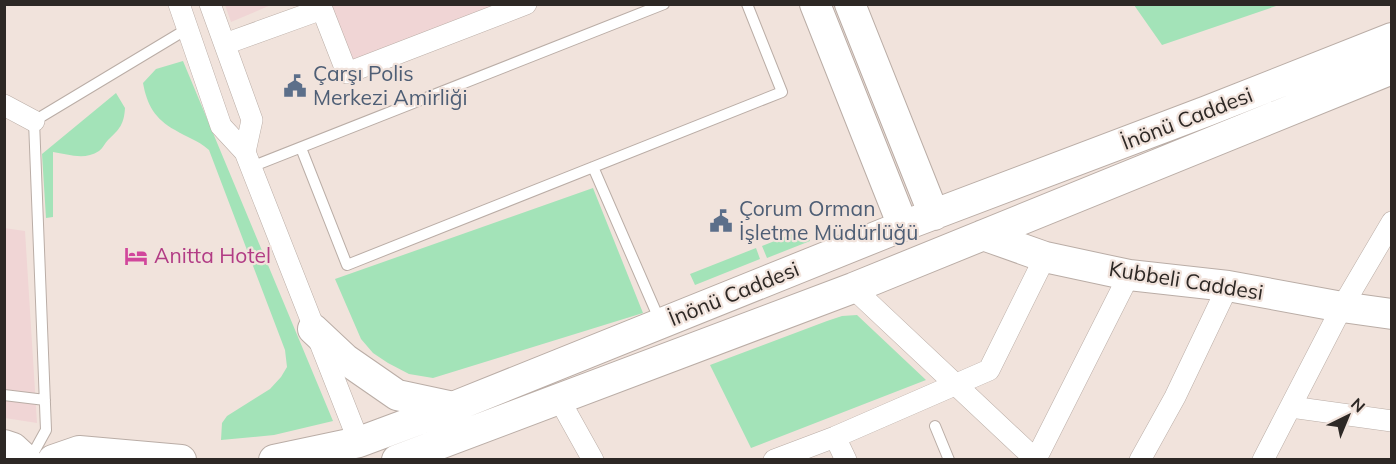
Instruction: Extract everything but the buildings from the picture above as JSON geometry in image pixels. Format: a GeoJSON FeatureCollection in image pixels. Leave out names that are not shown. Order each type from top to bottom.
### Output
{"type":"FeatureCollection","features":[{"type":"Feature","properties":{"kind":"street"},"geometry":{"type":"LineString","coordinates":[[179,4],[221,126],[248,160],[359,442]]}},
{"type":"Feature","properties":{"kind":"street"},"geometry":{"type":"LineString","coordinates":[[210,4],[252,120],[248,160]]}},
{"type":"Feature","properties":{"kind":"street"},"geometry":{"type":"LineString","coordinates":[[225,44],[322,9],[347,73],[526,4]]}},
{"type":"Feature","properties":{"kind":"street"},"geometry":{"type":"LineString","coordinates":[[815,4],[903,226]]}},
{"type":"Feature","properties":{"kind":"street"},"geometry":{"type":"LineString","coordinates":[[850,4],[934,215]]}},
{"type":"Feature","properties":{"kind":"street","name":"İnönü Caddesi"},"geometry":{"type":"LineString","coordinates":[[274,459],[359,442],[453,407],[903,226],[1392,39]]}},
{"type":"Feature","properties":{"kind":"street","name":"İnönü Caddesi"},"geometry":{"type":"LineString","coordinates":[[397,459],[853,288],[1392,69]]}},
{"type":"Feature","properties":{"kind":"street"},"geometry":{"type":"LineString","coordinates":[[4,105],[34,121]]}},
{"type":"Feature","properties":{"kind":"street"},"geometry":{"type":"LineString","coordinates":[[1263,459],[1342,307],[1392,222]]}},
{"type":"Feature","properties":{"kind":"street","name":"Kubbeli Caddesi"},"geometry":{"type":"LineString","coordinates":[[983,235],[1045,257],[1129,275],[1228,286],[1392,314]]}},
{"type":"Feature","properties":{"kind":"street"},"geometry":{"type":"LineString","coordinates":[[774,459],[956,386],[989,370],[1045,257]]}},
{"type":"Feature","properties":{"kind":"street"},"geometry":{"type":"LineString","coordinates":[[853,288],[1036,459],[1129,275]]}},
{"type":"Feature","properties":{"kind":"street"},"geometry":{"type":"LineString","coordinates":[[1140,459],[1175,397],[1228,286]]}},
{"type":"Feature","properties":{"kind":"street"},"geometry":{"type":"LineString","coordinates":[[313,329],[345,359],[397,395],[453,407]]}},
{"type":"Feature","properties":{"kind":"street"},"geometry":{"type":"LineString","coordinates":[[559,399],[592,459]]}},
{"type":"Feature","properties":{"kind":"street"},"geometry":{"type":"LineString","coordinates":[[1291,407],[1392,421]]}},
{"type":"Feature","properties":{"kind":"street"},"geometry":{"type":"LineString","coordinates":[[835,436],[846,459]]}},
{"type":"Feature","properties":{"kind":"street"},"geometry":{"type":"LineString","coordinates":[[53,459],[78,451],[181,459]]}},
{"type":"Feature","properties":{"kind":"lane"},"geometry":{"type":"LineString","coordinates":[[248,160],[301,147],[664,4]]}},
{"type":"Feature","properties":{"kind":"lane"},"geometry":{"type":"LineString","coordinates":[[301,147],[347,265],[782,92],[747,4]]}},
{"type":"Feature","properties":{"kind":"lane"},"geometry":{"type":"LineString","coordinates":[[16,450],[46,430],[34,121],[187,29]]}},
{"type":"Feature","properties":{"kind":"lane"},"geometry":{"type":"LineString","coordinates":[[592,168],[661,324]]}},
{"type":"Feature","properties":{"kind":"lane"},"geometry":{"type":"LineString","coordinates":[[4,395],[45,400]]}},
{"type":"Feature","properties":{"kind":"lane"},"geometry":{"type":"LineString","coordinates":[[935,426],[950,459]]}},
{"type":"Feature","properties":{"kind":"shaded area"},"geometry":{"type":"Polygon","coordinates":[[[225,5],[271,5],[231,22],[225,5]]]}},
{"type":"Feature","properties":{"kind":"shaded area"},"geometry":{"type":"Polygon","coordinates":[[[329,5],[495,5],[353,61],[329,5]]]}},
{"type":"Feature","properties":{"kind":"shaded area"},"geometry":{"type":"Polygon","coordinates":[[[4,228],[25,231],[37,423],[5,418],[4,228]]]}},
{"type":"Feature","properties":{"kind":"green space"},"geometry":{"type":"Polygon","coordinates":[[[1134,5],[1279,5],[1162,45],[1134,5]]]}},
{"type":"Feature","properties":{"kind":"green space"},"geometry":{"type":"Polygon","coordinates":[[[183,61],[333,421],[274,435],[221,440],[222,423],[227,416],[270,389],[287,367],[285,350],[209,150],[162,121],[153,111],[147,98],[143,83],[156,69],[183,61]]]}},
{"type":"Feature","properties":{"kind":"green space"},"geometry":{"type":"Polygon","coordinates":[[[116,93],[125,108],[124,118],[100,150],[88,156],[53,152],[53,217],[46,218],[42,154],[116,93]]]}},
{"type":"Feature","properties":{"kind":"green space"},"geometry":{"type":"Polygon","coordinates":[[[593,188],[643,313],[433,378],[409,374],[388,363],[373,353],[361,339],[335,279],[593,188]]]}},
{"type":"Feature","properties":{"kind":"green space"},"geometry":{"type":"Polygon","coordinates":[[[805,229],[810,241],[767,258],[762,246],[805,229]]]}},
{"type":"Feature","properties":{"kind":"green space"},"geometry":{"type":"Polygon","coordinates":[[[756,248],[760,259],[695,285],[690,274],[756,248]]]}},
{"type":"Feature","properties":{"kind":"green space"},"geometry":{"type":"Polygon","coordinates":[[[857,315],[926,380],[751,448],[710,365],[827,321],[842,316],[857,315]]]}},
{"type":"Feature","properties":{"kind":"place","name":"Çarşı Polis Merkezi Amirliği"},"geometry":{"type":"Point","coordinates":[295,86]}},
{"type":"Feature","properties":{"kind":"place","name":"Çorum Orman İşletme Müdürlüğü"},"geometry":{"type":"Point","coordinates":[721,221]}},
{"type":"Feature","properties":{"kind":"place","name":"Anitta Hotel"},"geometry":{"type":"Point","coordinates":[136,256]}}]}
